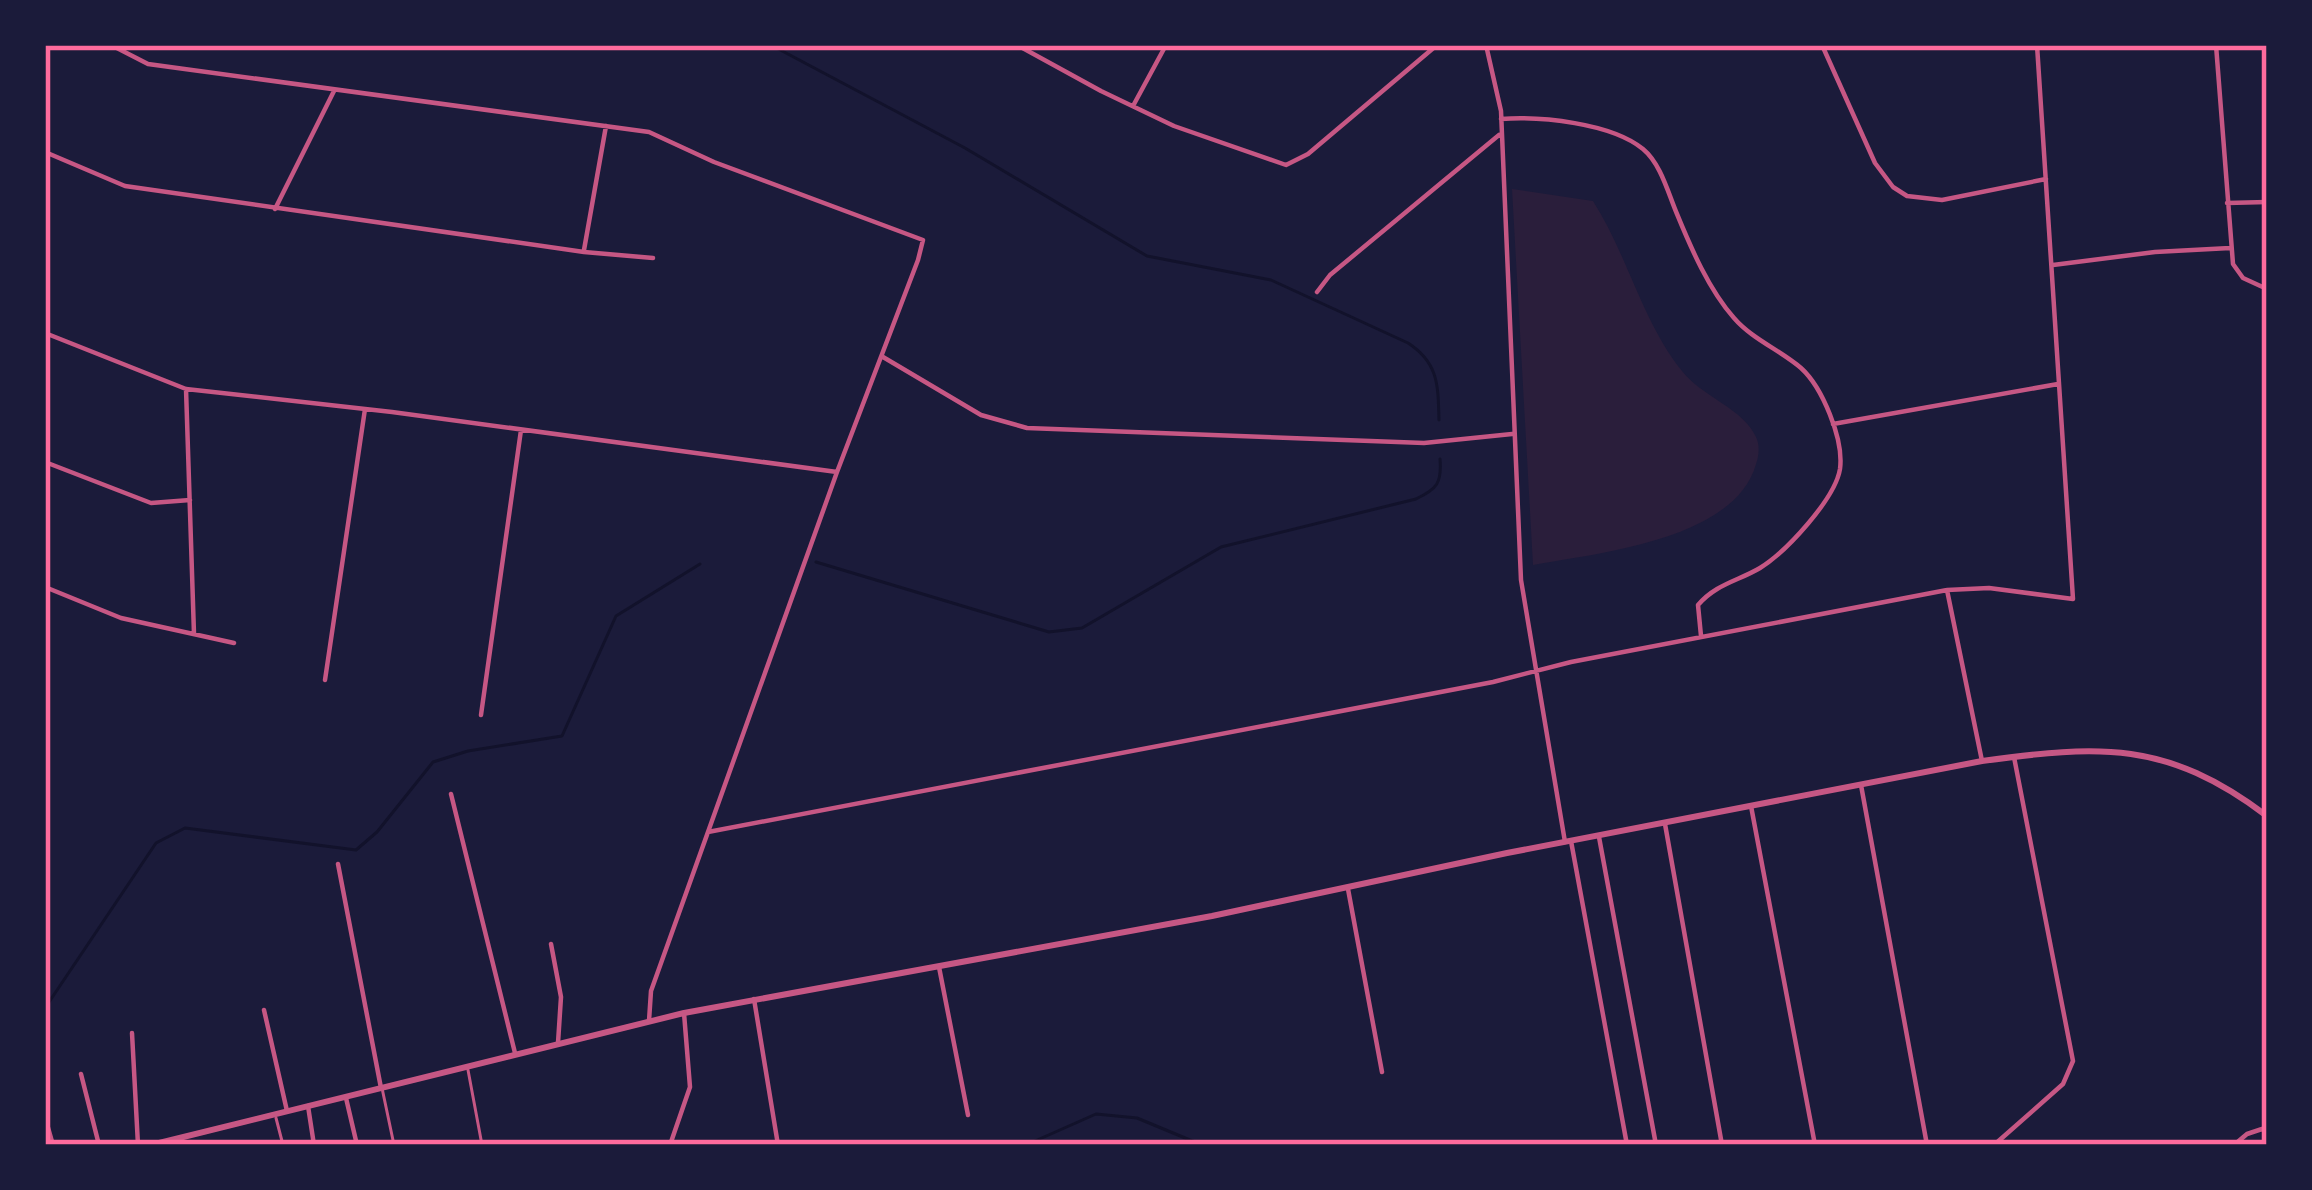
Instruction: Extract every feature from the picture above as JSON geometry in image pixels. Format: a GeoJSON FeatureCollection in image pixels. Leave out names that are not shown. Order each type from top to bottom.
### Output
{"type":"FeatureCollection","features":[{"type":"Feature","properties":{"kind":"street"},"geometry":{"type":"LineString","coordinates":[[111,45],[148,64],[649,132],[714,162],[922,239],[651,991],[650,1021]]}},
{"type":"Feature","properties":{"kind":"street"},"geometry":{"type":"LineString","coordinates":[[1017,45],[1188,131],[1286,165],[1308,154],[1437,45]]}},
{"type":"Feature","properties":{"kind":"street"},"geometry":{"type":"LineString","coordinates":[[1133,106],[1166,45]]}},
{"type":"Feature","properties":{"kind":"street"},"geometry":{"type":"LineString","coordinates":[[1486,45],[1502,133],[1521,580],[1534,673],[1627,1145]]}},
{"type":"Feature","properties":{"kind":"street"},"geometry":{"type":"LineString","coordinates":[[1822,45],[1875,163],[1893,188],[1906,196],[1942,200],[2047,179]]}},
{"type":"Feature","properties":{"kind":"street"},"geometry":{"type":"LineString","coordinates":[[708,832],[1947,590],[1989,588],[2073,599],[2037,45]]}},
{"type":"Feature","properties":{"kind":"street"},"geometry":{"type":"LineString","coordinates":[[2216,45],[2233,264],[2243,278],[2267,289]]}},
{"type":"Feature","properties":{"kind":"street"},"geometry":{"type":"LineString","coordinates":[[275,208],[334,91]]}},
{"type":"Feature","properties":{"kind":"street"},"geometry":{"type":"LineString","coordinates":[[1501,118],[1564,121],[1627,140],[1647,152],[1725,306],[1747,330],[1805,371],[1832,424],[1840,468],[1834,486],[1784,550],[1760,568],[1708,593],[1698,605],[1701,636]]}},
{"type":"Feature","properties":{"kind":"street"},"geometry":{"type":"LineString","coordinates":[[584,252],[606,126]]}},
{"type":"Feature","properties":{"kind":"street"},"geometry":{"type":"LineString","coordinates":[[1317,292],[1330,275],[1502,133]]}},
{"type":"Feature","properties":{"kind":"street"},"geometry":{"type":"LineString","coordinates":[[45,152],[124,186],[653,258]]}},
{"type":"Feature","properties":{"kind":"street"},"geometry":{"type":"LineString","coordinates":[[2227,203],[2267,202]]}},
{"type":"Feature","properties":{"kind":"street"},"geometry":{"type":"LineString","coordinates":[[2053,265],[2230,248]]}},
{"type":"Feature","properties":{"kind":"street"},"geometry":{"type":"LineString","coordinates":[[45,333],[186,389],[837,472]]}},
{"type":"Feature","properties":{"kind":"street"},"geometry":{"type":"LineString","coordinates":[[883,357],[980,415],[1027,428],[1424,443],[1514,434]]}},
{"type":"Feature","properties":{"kind":"street"},"geometry":{"type":"LineString","coordinates":[[1832,424],[2058,384]]}},
{"type":"Feature","properties":{"kind":"street"},"geometry":{"type":"LineString","coordinates":[[186,389],[194,634]]}},
{"type":"Feature","properties":{"kind":"street"},"geometry":{"type":"LineString","coordinates":[[325,680],[365,409]]}},
{"type":"Feature","properties":{"kind":"street"},"geometry":{"type":"LineString","coordinates":[[482,715],[520,430]]}},
{"type":"Feature","properties":{"kind":"street"},"geometry":{"type":"LineString","coordinates":[[45,462],[151,502],[190,500]]}},
{"type":"Feature","properties":{"kind":"street"},"geometry":{"type":"LineString","coordinates":[[45,587],[121,618],[234,643]]}},
{"type":"Feature","properties":{"kind":"street"},"geometry":{"type":"LineString","coordinates":[[1947,590],[1982,761]]}},
{"type":"Feature","properties":{"kind":"street"},"geometry":{"type":"LineString","coordinates":[[151,1145],[558,1042],[754,998],[1348,890],[1982,761],[2084,749],[2150,756],[2193,770],[2267,816]]}},
{"type":"Feature","properties":{"kind":"street"},"geometry":{"type":"LineString","coordinates":[[1994,1145],[2063,1084],[2073,1061],[2014,757]]}},
{"type":"Feature","properties":{"kind":"street"},"geometry":{"type":"LineString","coordinates":[[1861,785],[1927,1145]]}},
{"type":"Feature","properties":{"kind":"street"},"geometry":{"type":"LineString","coordinates":[[452,794],[515,1053]]}},
{"type":"Feature","properties":{"kind":"street"},"geometry":{"type":"LineString","coordinates":[[1751,806],[1815,1145]]}},
{"type":"Feature","properties":{"kind":"street"},"geometry":{"type":"LineString","coordinates":[[1665,824],[1723,1145]]}},
{"type":"Feature","properties":{"kind":"street"},"geometry":{"type":"LineString","coordinates":[[1599,837],[1657,1145]]}},
{"type":"Feature","properties":{"kind":"street"},"geometry":{"type":"LineString","coordinates":[[338,864],[381,1088]]}},
{"type":"Feature","properties":{"kind":"street"},"geometry":{"type":"LineString","coordinates":[[1348,890],[1382,1072]]}},
{"type":"Feature","properties":{"kind":"street"},"geometry":{"type":"LineString","coordinates":[[550,944],[561,998],[558,1042]]}},
{"type":"Feature","properties":{"kind":"street"},"geometry":{"type":"LineString","coordinates":[[939,967],[968,1115]]}},
{"type":"Feature","properties":{"kind":"street"},"geometry":{"type":"LineString","coordinates":[[754,998],[778,1145]]}},
{"type":"Feature","properties":{"kind":"street"},"geometry":{"type":"LineString","coordinates":[[264,1010],[286,1111]]}},
{"type":"Feature","properties":{"kind":"street"},"geometry":{"type":"LineString","coordinates":[[670,1145],[690,1087],[684,1013]]}},
{"type":"Feature","properties":{"kind":"street"},"geometry":{"type":"LineString","coordinates":[[132,1033],[138,1145]]}},
{"type":"Feature","properties":{"kind":"street"},"geometry":{"type":"LineString","coordinates":[[81,1074],[99,1145]]}},
{"type":"Feature","properties":{"kind":"street"},"geometry":{"type":"LineString","coordinates":[[345,1096],[357,1145]]}},
{"type":"Feature","properties":{"kind":"street"},"geometry":{"type":"LineString","coordinates":[[308,1106],[314,1145]]}},
{"type":"Feature","properties":{"kind":"street"},"geometry":{"type":"LineString","coordinates":[[45,1117],[53,1145]]}},
{"type":"Feature","properties":{"kind":"street"},"geometry":{"type":"LineString","coordinates":[[2234,1145],[2247,1134],[2267,1132]]}},
{"type":"Feature","properties":{"kind":"lane"},"geometry":{"type":"LineString","coordinates":[[467,1066],[482,1145]]}},
{"type":"Feature","properties":{"kind":"lane"},"geometry":{"type":"LineString","coordinates":[[381,1088],[394,1145]]}},
{"type":"Feature","properties":{"kind":"lane"},"geometry":{"type":"LineString","coordinates":[[275,1114],[284,1145]]}},
{"type":"Feature","properties":{"kind":"shaded area"},"geometry":{"type":"Polygon","coordinates":[[[1512,189],[1593,201],[1668,352],[1690,380],[1750,427],[1758,443],[1756,464],[1743,490],[1721,510],[1693,526],[1627,548],[1533,565],[1512,189]]]}},
{"type":"Feature","properties":{"kind":"waterway"},"geometry":{"type":"LineString","coordinates":[[641,45],[656,45]]}},
{"type":"Feature","properties":{"kind":"waterway"},"geometry":{"type":"LineString","coordinates":[[771,45],[965,148],[1147,256],[1271,280],[1408,343],[1431,367],[1439,420]]}},
{"type":"Feature","properties":{"kind":"waterway"},"geometry":{"type":"LineString","coordinates":[[816,562],[1049,632],[1082,628],[1221,547],[1416,499],[1437,484],[1440,459]]}},
{"type":"Feature","properties":{"kind":"waterway"},"geometry":{"type":"LineString","coordinates":[[45,1008],[156,843],[185,828],[356,850],[377,832],[433,762],[468,751],[562,736],[616,616],[700,564]]}},
{"type":"Feature","properties":{"kind":"waterway"},"geometry":{"type":"LineString","coordinates":[[1026,1145],[1096,1114],[1137,1118],[1202,1145]]}}]}
